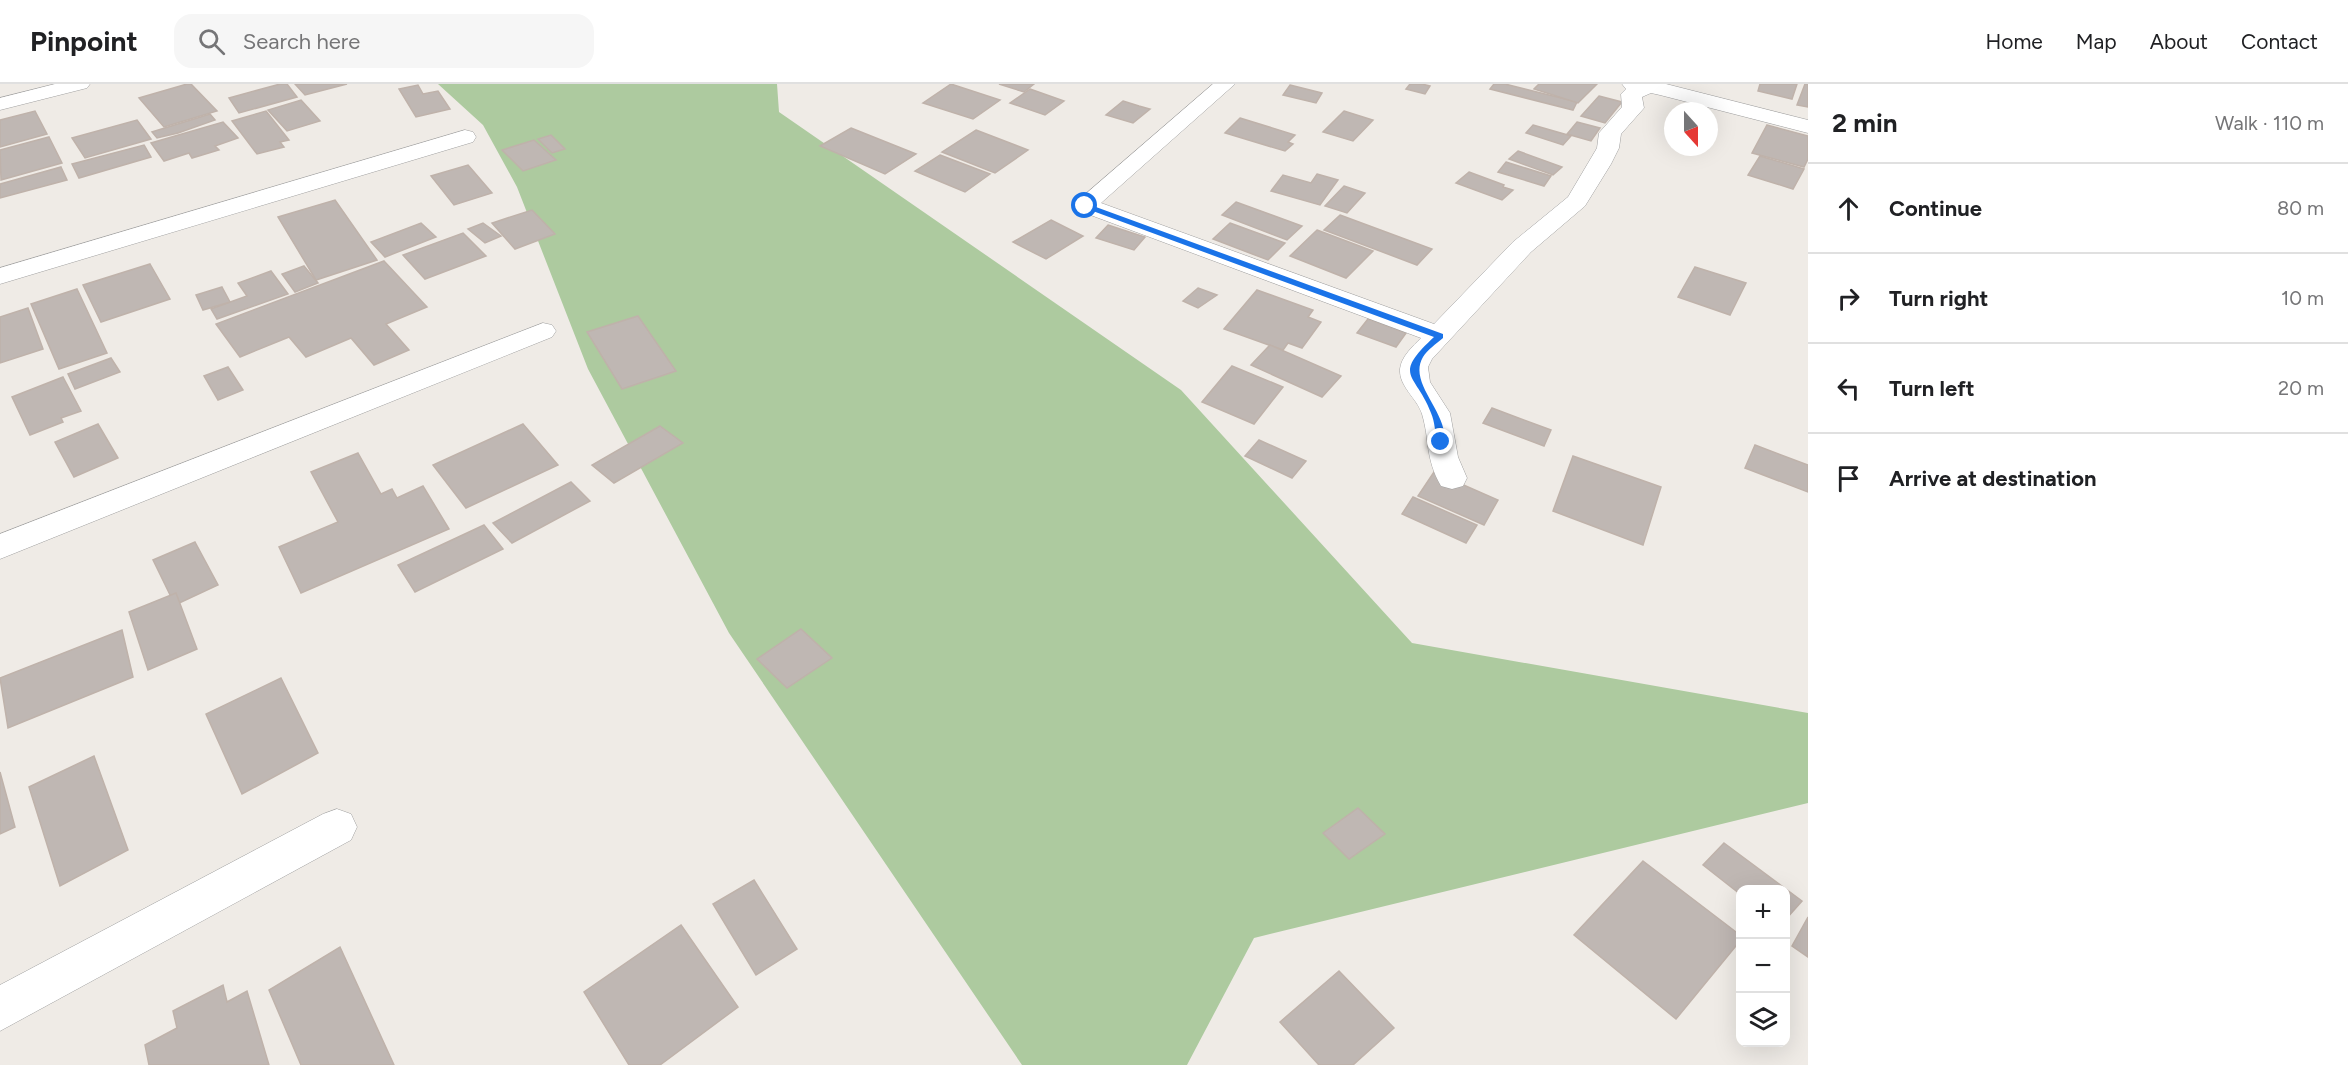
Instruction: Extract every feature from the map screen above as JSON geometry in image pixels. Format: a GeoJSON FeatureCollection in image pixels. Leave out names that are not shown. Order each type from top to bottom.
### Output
{"type":"FeatureCollection","features":[{"type":"Feature","properties":{"kind":"street"},"geometry":{"type":"LineString","coordinates":[[0,104],[80,84]]}},
{"type":"Feature","properties":{"kind":"street"},"geometry":{"type":"LineString","coordinates":[[1225,84],[1085,206],[1440,336]]}},
{"type":"Feature","properties":{"kind":"street"},"geometry":{"type":"LineString","coordinates":[[1452,478],[1443,457],[1436,414],[1416,381],[1414,367],[1420,355],[1522,247],[1577,201],[1593,180],[1608,148],[1610,133],[1633,108],[1630,94],[1640,86],[1661,89],[1808,128]]}},
{"type":"Feature","properties":{"kind":"street"},"geometry":{"type":"LineString","coordinates":[[0,276],[465,137]]}},
{"type":"Feature","properties":{"kind":"street"},"geometry":{"type":"LineString","coordinates":[[0,547],[543,331]]}},
{"type":"Feature","properties":{"kind":"street"},"geometry":{"type":"LineString","coordinates":[[0,1008],[337,827]]}},
{"type":"Feature","properties":{"kind":"green space"},"geometry":{"type":"Polygon","coordinates":[[[438,84],[777,84],[779,112],[1181,390],[1412,643],[1808,713],[1808,803],[1254,938],[1187,1065],[1022,1065],[729,633],[588,369],[517,187],[483,125],[438,84]]]}},
{"type":"Feature","properties":{"kind":"building"},"geometry":{"type":"Polygon","coordinates":[[[191,84],[217,111],[164,127],[139,98],[191,84]]]}},
{"type":"Feature","properties":{"kind":"building"},"geometry":{"type":"Polygon","coordinates":[[[287,84],[297,97],[239,113],[229,98],[287,84]]]}},
{"type":"Feature","properties":{"kind":"building"},"geometry":{"type":"Polygon","coordinates":[[[295,84],[347,84],[305,95],[295,84]]]}},
{"type":"Feature","properties":{"kind":"building"},"geometry":{"type":"Polygon","coordinates":[[[951,84],[1000,100],[973,119],[923,103],[951,84]]]}},
{"type":"Feature","properties":{"kind":"building"},"geometry":{"type":"Polygon","coordinates":[[[999,84],[1034,84],[1024,92],[999,84]]]}},
{"type":"Feature","properties":{"kind":"building"},"geometry":{"type":"Polygon","coordinates":[[[1410,84],[1430,86],[1425,94],[1406,89],[1410,84]]]}},
{"type":"Feature","properties":{"kind":"building"},"geometry":{"type":"Polygon","coordinates":[[[1494,84],[1505,84],[1577,102],[1573,110],[1490,89],[1494,84]]]}},
{"type":"Feature","properties":{"kind":"building"},"geometry":{"type":"Polygon","coordinates":[[[1539,84],[1597,84],[1578,103],[1534,89],[1539,84]]]}},
{"type":"Feature","properties":{"kind":"building"},"geometry":{"type":"Polygon","coordinates":[[[1760,84],[1797,84],[1792,99],[1758,91],[1760,84]]]}},
{"type":"Feature","properties":{"kind":"building"},"geometry":{"type":"Polygon","coordinates":[[[1805,84],[1808,84],[1808,107],[1797,105],[1805,84]]]}},
{"type":"Feature","properties":{"kind":"building"},"geometry":{"type":"Polygon","coordinates":[[[418,85],[423,94],[438,91],[450,109],[416,117],[399,89],[418,85]]]}},
{"type":"Feature","properties":{"kind":"building"},"geometry":{"type":"Polygon","coordinates":[[[1290,85],[1322,93],[1316,103],[1283,95],[1290,85]]]}},
{"type":"Feature","properties":{"kind":"building"},"geometry":{"type":"Polygon","coordinates":[[[1030,89],[1064,101],[1045,115],[1010,103],[1030,89]]]}},
{"type":"Feature","properties":{"kind":"building"},"geometry":{"type":"Polygon","coordinates":[[[1599,96],[1622,102],[1605,123],[1581,116],[1599,96]]]}},
{"type":"Feature","properties":{"kind":"building"},"geometry":{"type":"Polygon","coordinates":[[[301,100],[320,121],[287,131],[268,110],[301,100]]]}},
{"type":"Feature","properties":{"kind":"building"},"geometry":{"type":"Polygon","coordinates":[[[1123,101],[1150,109],[1133,123],[1106,115],[1123,101]]]}},
{"type":"Feature","properties":{"kind":"building"},"geometry":{"type":"Polygon","coordinates":[[[35,111],[47,134],[0,147],[0,120],[35,111]]]}},
{"type":"Feature","properties":{"kind":"building"},"geometry":{"type":"Polygon","coordinates":[[[266,111],[289,140],[280,142],[284,147],[257,154],[232,121],[266,111]]]}},
{"type":"Feature","properties":{"kind":"building"},"geometry":{"type":"Polygon","coordinates":[[[1344,111],[1373,120],[1353,141],[1323,132],[1344,111]]]}},
{"type":"Feature","properties":{"kind":"building"},"geometry":{"type":"Polygon","coordinates":[[[210,114],[215,120],[178,133],[157,138],[152,132],[210,114]]]}},
{"type":"Feature","properties":{"kind":"building"},"geometry":{"type":"Polygon","coordinates":[[[1240,118],[1295,135],[1288,142],[1293,144],[1285,151],[1225,133],[1240,118]]]}},
{"type":"Feature","properties":{"kind":"building"},"geometry":{"type":"Polygon","coordinates":[[[137,120],[151,139],[85,158],[72,138],[137,120]]]}},
{"type":"Feature","properties":{"kind":"building"},"geometry":{"type":"Polygon","coordinates":[[[223,122],[238,138],[215,146],[219,150],[192,158],[189,153],[164,161],[151,143],[223,122]]]}},
{"type":"Feature","properties":{"kind":"building"},"geometry":{"type":"Polygon","coordinates":[[[1577,122],[1600,128],[1591,141],[1567,134],[1577,122]]]}},
{"type":"Feature","properties":{"kind":"building"},"geometry":{"type":"Polygon","coordinates":[[[1533,125],[1571,136],[1563,145],[1526,133],[1533,125]]]}},
{"type":"Feature","properties":{"kind":"building"},"geometry":{"type":"Polygon","coordinates":[[[1767,125],[1808,136],[1808,159],[1804,167],[1752,153],[1767,125]]]}},
{"type":"Feature","properties":{"kind":"building"},"geometry":{"type":"Polygon","coordinates":[[[851,128],[916,154],[885,174],[820,146],[851,128]]]}},
{"type":"Feature","properties":{"kind":"building"},"geometry":{"type":"Polygon","coordinates":[[[976,130],[1028,150],[995,173],[942,152],[976,130]]]}},
{"type":"Feature","properties":{"kind":"building"},"geometry":{"type":"Polygon","coordinates":[[[551,135],[565,149],[552,153],[538,139],[551,135]]]}},
{"type":"Feature","properties":{"kind":"building"},"geometry":{"type":"Polygon","coordinates":[[[49,137],[62,163],[1,180],[0,150],[49,137]]]}},
{"type":"Feature","properties":{"kind":"building"},"geometry":{"type":"Polygon","coordinates":[[[534,140],[556,160],[523,171],[502,150],[534,140]]]}},
{"type":"Feature","properties":{"kind":"building"},"geometry":{"type":"Polygon","coordinates":[[[144,145],[151,157],[79,178],[72,164],[144,145]]]}},
{"type":"Feature","properties":{"kind":"building"},"geometry":{"type":"Polygon","coordinates":[[[1518,151],[1562,167],[1553,175],[1509,159],[1518,151]]]}},
{"type":"Feature","properties":{"kind":"building"},"geometry":{"type":"Polygon","coordinates":[[[940,155],[990,174],[965,192],[915,171],[940,155]]]}},
{"type":"Feature","properties":{"kind":"building"},"geometry":{"type":"Polygon","coordinates":[[[1760,156],[1804,169],[1793,189],[1748,175],[1760,156]]]}},
{"type":"Feature","properties":{"kind":"building"},"geometry":{"type":"Polygon","coordinates":[[[1506,162],[1551,176],[1544,186],[1498,172],[1506,162]]]}},
{"type":"Feature","properties":{"kind":"building"},"geometry":{"type":"Polygon","coordinates":[[[468,165],[492,193],[454,205],[431,176],[468,165]]]}},
{"type":"Feature","properties":{"kind":"building"},"geometry":{"type":"Polygon","coordinates":[[[61,167],[67,180],[0,198],[0,184],[61,167]]]}},
{"type":"Feature","properties":{"kind":"building"},"geometry":{"type":"Polygon","coordinates":[[[1469,172],[1513,190],[1502,200],[1456,183],[1469,172]]]}},
{"type":"Feature","properties":{"kind":"building"},"geometry":{"type":"Polygon","coordinates":[[[1317,174],[1338,180],[1320,205],[1271,191],[1283,175],[1311,183],[1317,174]]]}},
{"type":"Feature","properties":{"kind":"building"},"geometry":{"type":"Polygon","coordinates":[[[1344,186],[1365,193],[1347,213],[1325,206],[1344,186]]]}},
{"type":"Feature","properties":{"kind":"building"},"geometry":{"type":"Polygon","coordinates":[[[335,200],[377,260],[316,280],[278,217],[335,200]]]}},
{"type":"Feature","properties":{"kind":"building"},"geometry":{"type":"Polygon","coordinates":[[[1236,202],[1302,226],[1287,240],[1222,215],[1236,202]]]}},
{"type":"Feature","properties":{"kind":"building"},"geometry":{"type":"Polygon","coordinates":[[[532,210],[555,234],[515,249],[492,223],[532,210]]]}},
{"type":"Feature","properties":{"kind":"building"},"geometry":{"type":"Polygon","coordinates":[[[1340,215],[1432,249],[1417,265],[1324,230],[1340,215]]]}},
{"type":"Feature","properties":{"kind":"building"},"geometry":{"type":"Polygon","coordinates":[[[1051,220],[1083,236],[1046,259],[1013,242],[1051,220]]]}},
{"type":"Feature","properties":{"kind":"building"},"geometry":{"type":"Polygon","coordinates":[[[421,223],[436,237],[385,257],[371,242],[421,223]]]}},
{"type":"Feature","properties":{"kind":"building"},"geometry":{"type":"Polygon","coordinates":[[[483,223],[501,236],[485,243],[468,229],[483,223]]]}},
{"type":"Feature","properties":{"kind":"building"},"geometry":{"type":"Polygon","coordinates":[[[1230,223],[1285,243],[1268,260],[1213,239],[1230,223]]]}},
{"type":"Feature","properties":{"kind":"building"},"geometry":{"type":"Polygon","coordinates":[[[1108,225],[1145,237],[1134,250],[1096,238],[1108,225]]]}},
{"type":"Feature","properties":{"kind":"building"},"geometry":{"type":"Polygon","coordinates":[[[1317,230],[1373,251],[1346,278],[1290,256],[1317,230]]]}},
{"type":"Feature","properties":{"kind":"building"},"geometry":{"type":"Polygon","coordinates":[[[463,233],[486,256],[425,279],[403,255],[463,233]]]}},
{"type":"Feature","properties":{"kind":"building"},"geometry":{"type":"Polygon","coordinates":[[[384,261],[427,307],[386,324],[409,350],[374,365],[351,338],[306,357],[289,337],[240,357],[216,324],[384,261]]]}},
{"type":"Feature","properties":{"kind":"building"},"geometry":{"type":"Polygon","coordinates":[[[150,264],[170,299],[101,322],[83,285],[150,264]]]}},
{"type":"Feature","properties":{"kind":"building"},"geometry":{"type":"Polygon","coordinates":[[[304,266],[318,283],[295,292],[282,274],[304,266]]]}},
{"type":"Feature","properties":{"kind":"building"},"geometry":{"type":"Polygon","coordinates":[[[1695,267],[1746,283],[1730,315],[1678,297],[1695,267]]]}},
{"type":"Feature","properties":{"kind":"building"},"geometry":{"type":"Polygon","coordinates":[[[271,271],[288,294],[217,319],[211,309],[247,296],[238,283],[271,271]]]}},
{"type":"Feature","properties":{"kind":"building"},"geometry":{"type":"Polygon","coordinates":[[[222,287],[230,302],[203,310],[196,295],[222,287]]]}},
{"type":"Feature","properties":{"kind":"building"},"geometry":{"type":"Polygon","coordinates":[[[1198,288],[1217,295],[1198,308],[1183,301],[1198,288]]]}},
{"type":"Feature","properties":{"kind":"building"},"geometry":{"type":"Polygon","coordinates":[[[77,289],[107,353],[59,369],[31,304],[77,289]]]}},
{"type":"Feature","properties":{"kind":"building"},"geometry":{"type":"Polygon","coordinates":[[[1257,290],[1313,310],[1308,317],[1321,322],[1302,348],[1288,343],[1283,350],[1224,329],[1257,290]]]}},
{"type":"Feature","properties":{"kind":"building"},"geometry":{"type":"Polygon","coordinates":[[[28,308],[43,349],[0,363],[0,317],[28,308]]]}},
{"type":"Feature","properties":{"kind":"building"},"geometry":{"type":"Polygon","coordinates":[[[638,316],[676,371],[622,389],[587,332],[638,316]]]}},
{"type":"Feature","properties":{"kind":"building"},"geometry":{"type":"Polygon","coordinates":[[[1368,319],[1406,333],[1396,347],[1357,333],[1368,319]]]}},
{"type":"Feature","properties":{"kind":"building"},"geometry":{"type":"Polygon","coordinates":[[[1270,345],[1341,376],[1322,397],[1251,365],[1270,345]]]}},
{"type":"Feature","properties":{"kind":"building"},"geometry":{"type":"Polygon","coordinates":[[[111,358],[120,372],[75,389],[68,374],[111,358]]]}},
{"type":"Feature","properties":{"kind":"building"},"geometry":{"type":"Polygon","coordinates":[[[1232,366],[1283,387],[1254,424],[1202,402],[1232,366]]]}},
{"type":"Feature","properties":{"kind":"building"},"geometry":{"type":"Polygon","coordinates":[[[228,367],[243,390],[218,400],[204,376],[228,367]]]}},
{"type":"Feature","properties":{"kind":"building"},"geometry":{"type":"Polygon","coordinates":[[[63,377],[81,411],[61,418],[63,422],[30,435],[12,397],[63,377]]]}},
{"type":"Feature","properties":{"kind":"building"},"geometry":{"type":"Polygon","coordinates":[[[1492,408],[1551,430],[1544,446],[1483,423],[1492,408]]]}},
{"type":"Feature","properties":{"kind":"building"},"geometry":{"type":"Polygon","coordinates":[[[98,424],[118,458],[74,477],[55,442],[98,424]]]}},
{"type":"Feature","properties":{"kind":"building"},"geometry":{"type":"Polygon","coordinates":[[[523,424],[558,465],[466,508],[433,465],[523,424]]]}},
{"type":"Feature","properties":{"kind":"building"},"geometry":{"type":"Polygon","coordinates":[[[660,426],[683,443],[614,483],[592,465],[660,426]]]}},
{"type":"Feature","properties":{"kind":"building"},"geometry":{"type":"Polygon","coordinates":[[[1259,440],[1306,461],[1292,478],[1245,456],[1259,440]]]}},
{"type":"Feature","properties":{"kind":"building"},"geometry":{"type":"Polygon","coordinates":[[[1755,445],[1808,465],[1808,492],[1745,468],[1755,445]]]}},
{"type":"Feature","properties":{"kind":"building"},"geometry":{"type":"Polygon","coordinates":[[[358,453],[381,494],[392,489],[397,498],[423,486],[449,529],[301,593],[279,547],[338,522],[311,472],[358,453]]]}},
{"type":"Feature","properties":{"kind":"building"},"geometry":{"type":"Polygon","coordinates":[[[1573,456],[1661,487],[1643,545],[1553,511],[1573,456]]]}},
{"type":"Feature","properties":{"kind":"building"},"geometry":{"type":"Polygon","coordinates":[[[1434,472],[1498,500],[1484,525],[1418,496],[1434,472]]]}},
{"type":"Feature","properties":{"kind":"building"},"geometry":{"type":"Polygon","coordinates":[[[571,482],[590,501],[512,543],[493,523],[571,482]]]}},
{"type":"Feature","properties":{"kind":"building"},"geometry":{"type":"Polygon","coordinates":[[[1413,497],[1477,525],[1466,543],[1402,514],[1413,497]]]}},
{"type":"Feature","properties":{"kind":"building"},"geometry":{"type":"Polygon","coordinates":[[[484,525],[503,549],[415,592],[398,565],[484,525]]]}},
{"type":"Feature","properties":{"kind":"building"},"geometry":{"type":"Polygon","coordinates":[[[195,542],[218,585],[175,605],[153,560],[195,542]]]}},
{"type":"Feature","properties":{"kind":"building"},"geometry":{"type":"Polygon","coordinates":[[[176,593],[197,649],[148,670],[129,612],[176,593]]]}},
{"type":"Feature","properties":{"kind":"building"},"geometry":{"type":"Polygon","coordinates":[[[801,629],[832,658],[787,688],[757,659],[801,629]]]}},
{"type":"Feature","properties":{"kind":"building"},"geometry":{"type":"Polygon","coordinates":[[[122,630],[133,677],[8,728],[0,678],[122,630]]]}},
{"type":"Feature","properties":{"kind":"building"},"geometry":{"type":"Polygon","coordinates":[[[281,678],[318,753],[242,794],[206,714],[281,678]]]}},
{"type":"Feature","properties":{"kind":"building"},"geometry":{"type":"Polygon","coordinates":[[[94,756],[128,850],[60,886],[29,787],[94,756]]]}},
{"type":"Feature","properties":{"kind":"building"},"geometry":{"type":"Polygon","coordinates":[[[0,772],[15,827],[0,834],[0,772]]]}},
{"type":"Feature","properties":{"kind":"building"},"geometry":{"type":"Polygon","coordinates":[[[1358,808],[1385,834],[1349,859],[1323,833],[1358,808]]]}},
{"type":"Feature","properties":{"kind":"building"},"geometry":{"type":"Polygon","coordinates":[[[1724,843],[1780,885],[1736,885],[1736,891],[1703,865],[1724,843]]]}},
{"type":"Feature","properties":{"kind":"building"},"geometry":{"type":"Polygon","coordinates":[[[1643,861],[1736,932],[1736,946],[1676,1019],[1574,935],[1643,861]]]}},
{"type":"Feature","properties":{"kind":"building"},"geometry":{"type":"Polygon","coordinates":[[[754,880],[797,949],[756,975],[713,904],[754,880]]]}},
{"type":"Feature","properties":{"kind":"building"},"geometry":{"type":"Polygon","coordinates":[[[1790,892],[1802,901],[1790,914],[1790,892]]]}},
{"type":"Feature","properties":{"kind":"building"},"geometry":{"type":"Polygon","coordinates":[[[1808,917],[1808,957],[1792,946],[1808,917]]]}},
{"type":"Feature","properties":{"kind":"building"},"geometry":{"type":"Polygon","coordinates":[[[681,925],[738,1007],[660,1065],[629,1065],[584,992],[681,925]]]}},
{"type":"Feature","properties":{"kind":"building"},"geometry":{"type":"Polygon","coordinates":[[[340,947],[394,1065],[301,1065],[269,990],[340,947]]]}},
{"type":"Feature","properties":{"kind":"building"},"geometry":{"type":"Polygon","coordinates":[[[1339,971],[1394,1028],[1353,1065],[1319,1065],[1280,1022],[1339,971]]]}},
{"type":"Feature","properties":{"kind":"building"},"geometry":{"type":"Polygon","coordinates":[[[223,985],[227,1002],[247,991],[269,1065],[149,1065],[145,1045],[177,1028],[173,1011],[223,985]]]}},
{"type":"Feature","properties":{"kind":"route"},"geometry":{"type":"LineString","coordinates":[[1085,206],[1440,336],[1420,355],[1414,367],[1416,381],[1436,414],[1441,442]]}}]}
